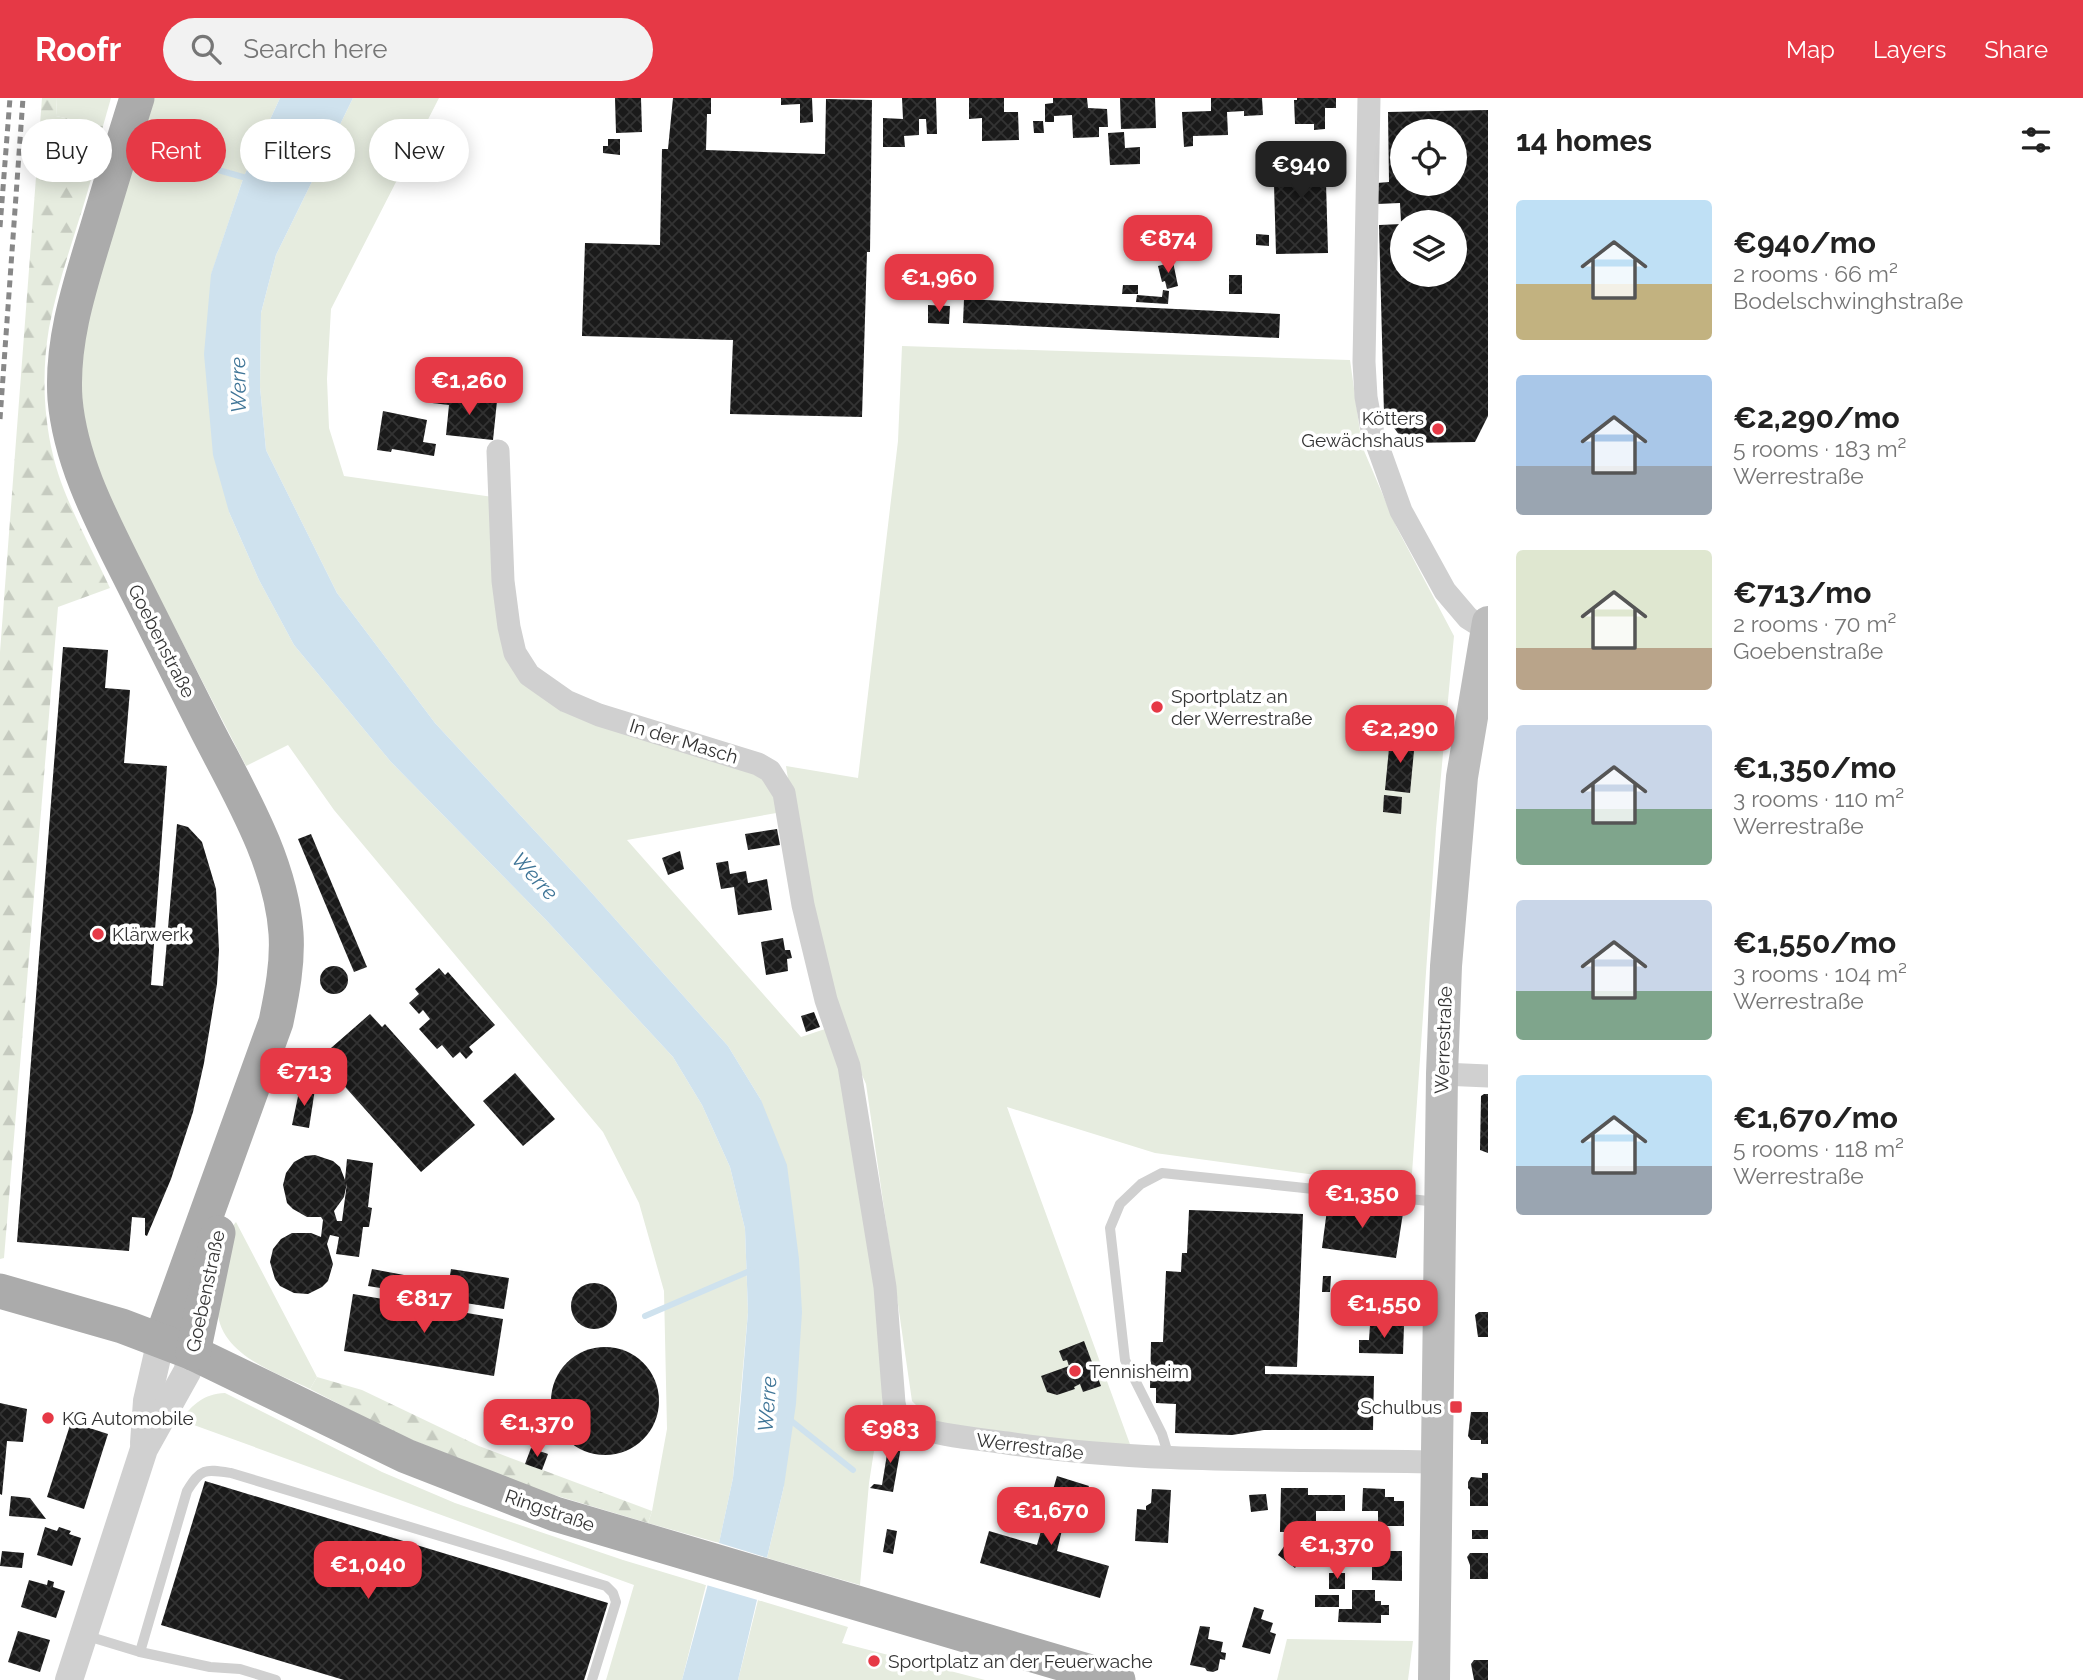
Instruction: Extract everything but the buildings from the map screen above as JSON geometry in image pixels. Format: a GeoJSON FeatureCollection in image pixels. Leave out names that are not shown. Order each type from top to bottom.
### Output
{"type":"FeatureCollection","features":[{"type":"Feature","properties":{"kind":"main road","name":"Goebenstraße"},"geometry":{"type":"LineString","coordinates":[[137,98],[73,315],[65,350],[65,402],[78,462],[97,511],[262,844],[282,904],[286,934],[283,986],[276,1022],[161,1340]]}},
{"type":"Feature","properties":{"kind":"main road","name":"Werrestraße"},"geometry":{"type":"LineString","coordinates":[[1434,1680],[1442,1074],[1448,939],[1461,791],[1487,626]]}},
{"type":"Feature","properties":{"kind":"main road","name":"Goebenstraße"},"geometry":{"type":"LineString","coordinates":[[193,1353],[241,1124]]}},
{"type":"Feature","properties":{"kind":"main road","name":"Ringstraße"},"geometry":{"type":"LineString","coordinates":[[0,1291],[88,1315],[161,1340],[406,1456],[555,1514],[1118,1680]]}},
{"type":"Feature","properties":{"kind":"street"},"geometry":{"type":"LineString","coordinates":[[1369,98],[1364,362],[1366,397],[1372,430],[1401,511],[1445,592],[1468,618],[1487,626]]}},
{"type":"Feature","properties":{"kind":"street","name":"In der Masch"},"geometry":{"type":"LineString","coordinates":[[498,451],[503,581],[515,653],[529,675],[566,701],[599,715],[758,764],[771,771],[783,793],[803,905],[826,1000],[849,1066]]}},
{"type":"Feature","properties":{"kind":"street","name":"Werrestraße"},"geometry":{"type":"LineString","coordinates":[[849,1066],[885,1287],[894,1403],[897,1417],[906,1424],[955,1436],[1069,1452],[1170,1457],[1437,1462]]}},
{"type":"Feature","properties":{"kind":"street"},"geometry":{"type":"LineString","coordinates":[[1442,1074],[1488,1076]]}},
{"type":"Feature","properties":{"kind":"street","name":"Goebenstraße"},"geometry":{"type":"LineString","coordinates":[[144,1449],[147,1401],[161,1340]]}},
{"type":"Feature","properties":{"kind":"street","name":"Goebenstraße"},"geometry":{"type":"LineString","coordinates":[[69,1680],[144,1449],[175,1395],[193,1353]]}},
{"type":"Feature","properties":{"kind":"lane"},"geometry":{"type":"LineString","coordinates":[[1170,1457],[1162,1434],[1125,1360],[1116,1290],[1110,1228],[1120,1205],[1141,1184],[1162,1173],[1440,1203]]}},
{"type":"Feature","properties":{"kind":"lane"},"geometry":{"type":"LineString","coordinates":[[140,1652],[187,1492],[197,1475],[208,1469],[606,1586],[613,1593],[616,1602],[593,1680]]}},
{"type":"Feature","properties":{"kind":"lane"},"geometry":{"type":"LineString","coordinates":[[84,1635],[140,1652],[210,1667],[240,1669],[276,1680]]}},
{"type":"Feature","properties":{"kind":"green space"},"geometry":{"type":"Polygon","coordinates":[[[42,98],[57,98],[56,116],[70,119],[40,119],[42,98]]]}},
{"type":"Feature","properties":{"kind":"green space"},"geometry":{"type":"Polygon","coordinates":[[[57,98],[111,98],[105,119],[70,119],[56,116],[57,98]]]}},
{"type":"Feature","properties":{"kind":"green space"},"geometry":{"type":"Polygon","coordinates":[[[148,98],[280,98],[270,119],[240,119],[242,182],[211,275],[229,512],[259,580],[294,645],[391,762],[547,921],[673,1057],[702,1105],[730,1167],[745,1229],[748,1312],[733,1478],[719,1543],[648,1523],[667,1429],[664,1291],[639,1203],[603,1132],[334,810],[288,745],[246,766],[114,510],[92,458],[82,415],[80,368],[84,318],[126,174],[126,182],[226,182],[226,119],[142,119],[148,98]]]}},
{"type":"Feature","properties":{"kind":"green space"},"geometry":{"type":"Polygon","coordinates":[[[353,98],[439,98],[428,119],[369,119],[369,182],[396,182],[331,309],[327,379],[329,428],[344,476],[493,497],[523,674],[758,770],[782,812],[627,840],[801,1037],[828,1028],[849,1095],[886,1374],[869,1483],[860,1585],[767,1558],[784,1486],[761,1100],[728,1046],[583,883],[435,723],[337,593],[266,450],[260,387],[261,313],[276,255],[312,182],[355,182],[355,119],[343,119],[353,98]]]}},
{"type":"Feature","properties":{"kind":"green space"},"geometry":{"type":"Polygon","coordinates":[[[36,182],[90,182],[61,277],[49,328],[45,392],[47,424],[57,471],[70,505],[110,588],[58,607],[4,1258],[0,1259],[0,652],[36,182]]]}},
{"type":"Feature","properties":{"kind":"green space","name":"Sportplatz an der Werrestraße"},"geometry":{"type":"Polygon","coordinates":[[[902,346],[1350,360],[1362,446],[1397,528],[1454,636],[1436,829],[1411,1188],[1155,1153],[1007,1107],[1131,1447],[1067,1442],[933,1422],[912,1401],[866,1084],[838,1021],[808,908],[786,766],[858,778],[898,441],[902,346]]]}},
{"type":"Feature","properties":{"kind":"green space"},"geometry":{"type":"Polygon","coordinates":[[[236,1222],[317,1377],[310,1389],[249,1358],[226,1336],[219,1321],[217,1300],[226,1239],[236,1222]]]}},
{"type":"Feature","properties":{"kind":"green space"},"geometry":{"type":"Polygon","coordinates":[[[317,1377],[362,1390],[479,1446],[652,1511],[648,1523],[534,1489],[395,1433],[310,1389],[317,1377]]]}},
{"type":"Feature","properties":{"kind":"green space"},"geometry":{"type":"Polygon","coordinates":[[[225,1393],[382,1472],[455,1503],[706,1585],[682,1680],[606,1680],[634,1585],[180,1420],[200,1401],[211,1395],[225,1393]]]}},
{"type":"Feature","properties":{"kind":"green space"},"geometry":{"type":"Polygon","coordinates":[[[758,1600],[848,1627],[842,1643],[985,1680],[738,1680],[758,1600]]]}},
{"type":"Feature","properties":{"kind":"green space"},"geometry":{"type":"Polygon","coordinates":[[[1287,1639],[1413,1641],[1408,1680],[1277,1680],[1287,1639]]]}},
{"type":"Feature","properties":{"kind":"water"},"geometry":{"type":"Polygon","coordinates":[[[280,98],[353,98],[343,119],[270,119],[280,98]]]}},
{"type":"Feature","properties":{"kind":"water","name":"Werre"},"geometry":{"type":"Polygon","coordinates":[[[242,182],[312,182],[276,255],[261,313],[260,387],[266,450],[337,593],[435,723],[583,883],[728,1046],[761,1100],[787,1165],[799,1259],[802,1312],[796,1404],[784,1486],[738,1680],[682,1680],[719,1543],[733,1478],[740,1409],[748,1312],[745,1229],[730,1167],[702,1105],[673,1057],[547,921],[391,762],[294,645],[259,580],[229,512],[213,455],[204,354],[211,274],[242,182]]]}},
{"type":"Feature","properties":{"kind":"pier"},"geometry":{"type":"Polygon","coordinates":[[[716,1542],[771,1559],[761,1601],[703,1584],[716,1542]]]}},
{"type":"Feature","properties":{"kind":"waterway"},"geometry":{"type":"LineString","coordinates":[[226,172],[240,176]]}},
{"type":"Feature","properties":{"kind":"waterway"},"geometry":{"type":"LineString","coordinates":[[645,1316],[752,1270]]}},
{"type":"Feature","properties":{"kind":"waterway","name":"Werre"},"geometry":{"type":"LineString","coordinates":[[789,1419],[853,1470]]}},
{"type":"Feature","properties":{"kind":"railway"},"geometry":{"type":"LineString","coordinates":[[0,227],[10,98]]}},
{"type":"Feature","properties":{"kind":"railway"},"geometry":{"type":"LineString","coordinates":[[0,419],[23,98]]}},
{"type":"Feature","properties":{"kind":"place","name":"Kötters Gewächshaus"},"geometry":{"type":"Point","coordinates":[1438,429]}},
{"type":"Feature","properties":{"kind":"place","name":"Sportplatz an der Werrestraße"},"geometry":{"type":"Point","coordinates":[1157,707]}},
{"type":"Feature","properties":{"kind":"place","name":"Klärwerk"},"geometry":{"type":"Point","coordinates":[98,934]}},
{"type":"Feature","properties":{"kind":"place","name":"Tennisheim"},"geometry":{"type":"Point","coordinates":[1075,1371]}},
{"type":"Feature","properties":{"kind":"place","name":"Schulbus"},"geometry":{"type":"Point","coordinates":[1456,1407]}},
{"type":"Feature","properties":{"kind":"place","name":"KG Automobile"},"geometry":{"type":"Point","coordinates":[48,1418]}},
{"type":"Feature","properties":{"kind":"place","name":"Sportplatz an der Feuerwache"},"geometry":{"type":"Point","coordinates":[874,1661]}}]}
